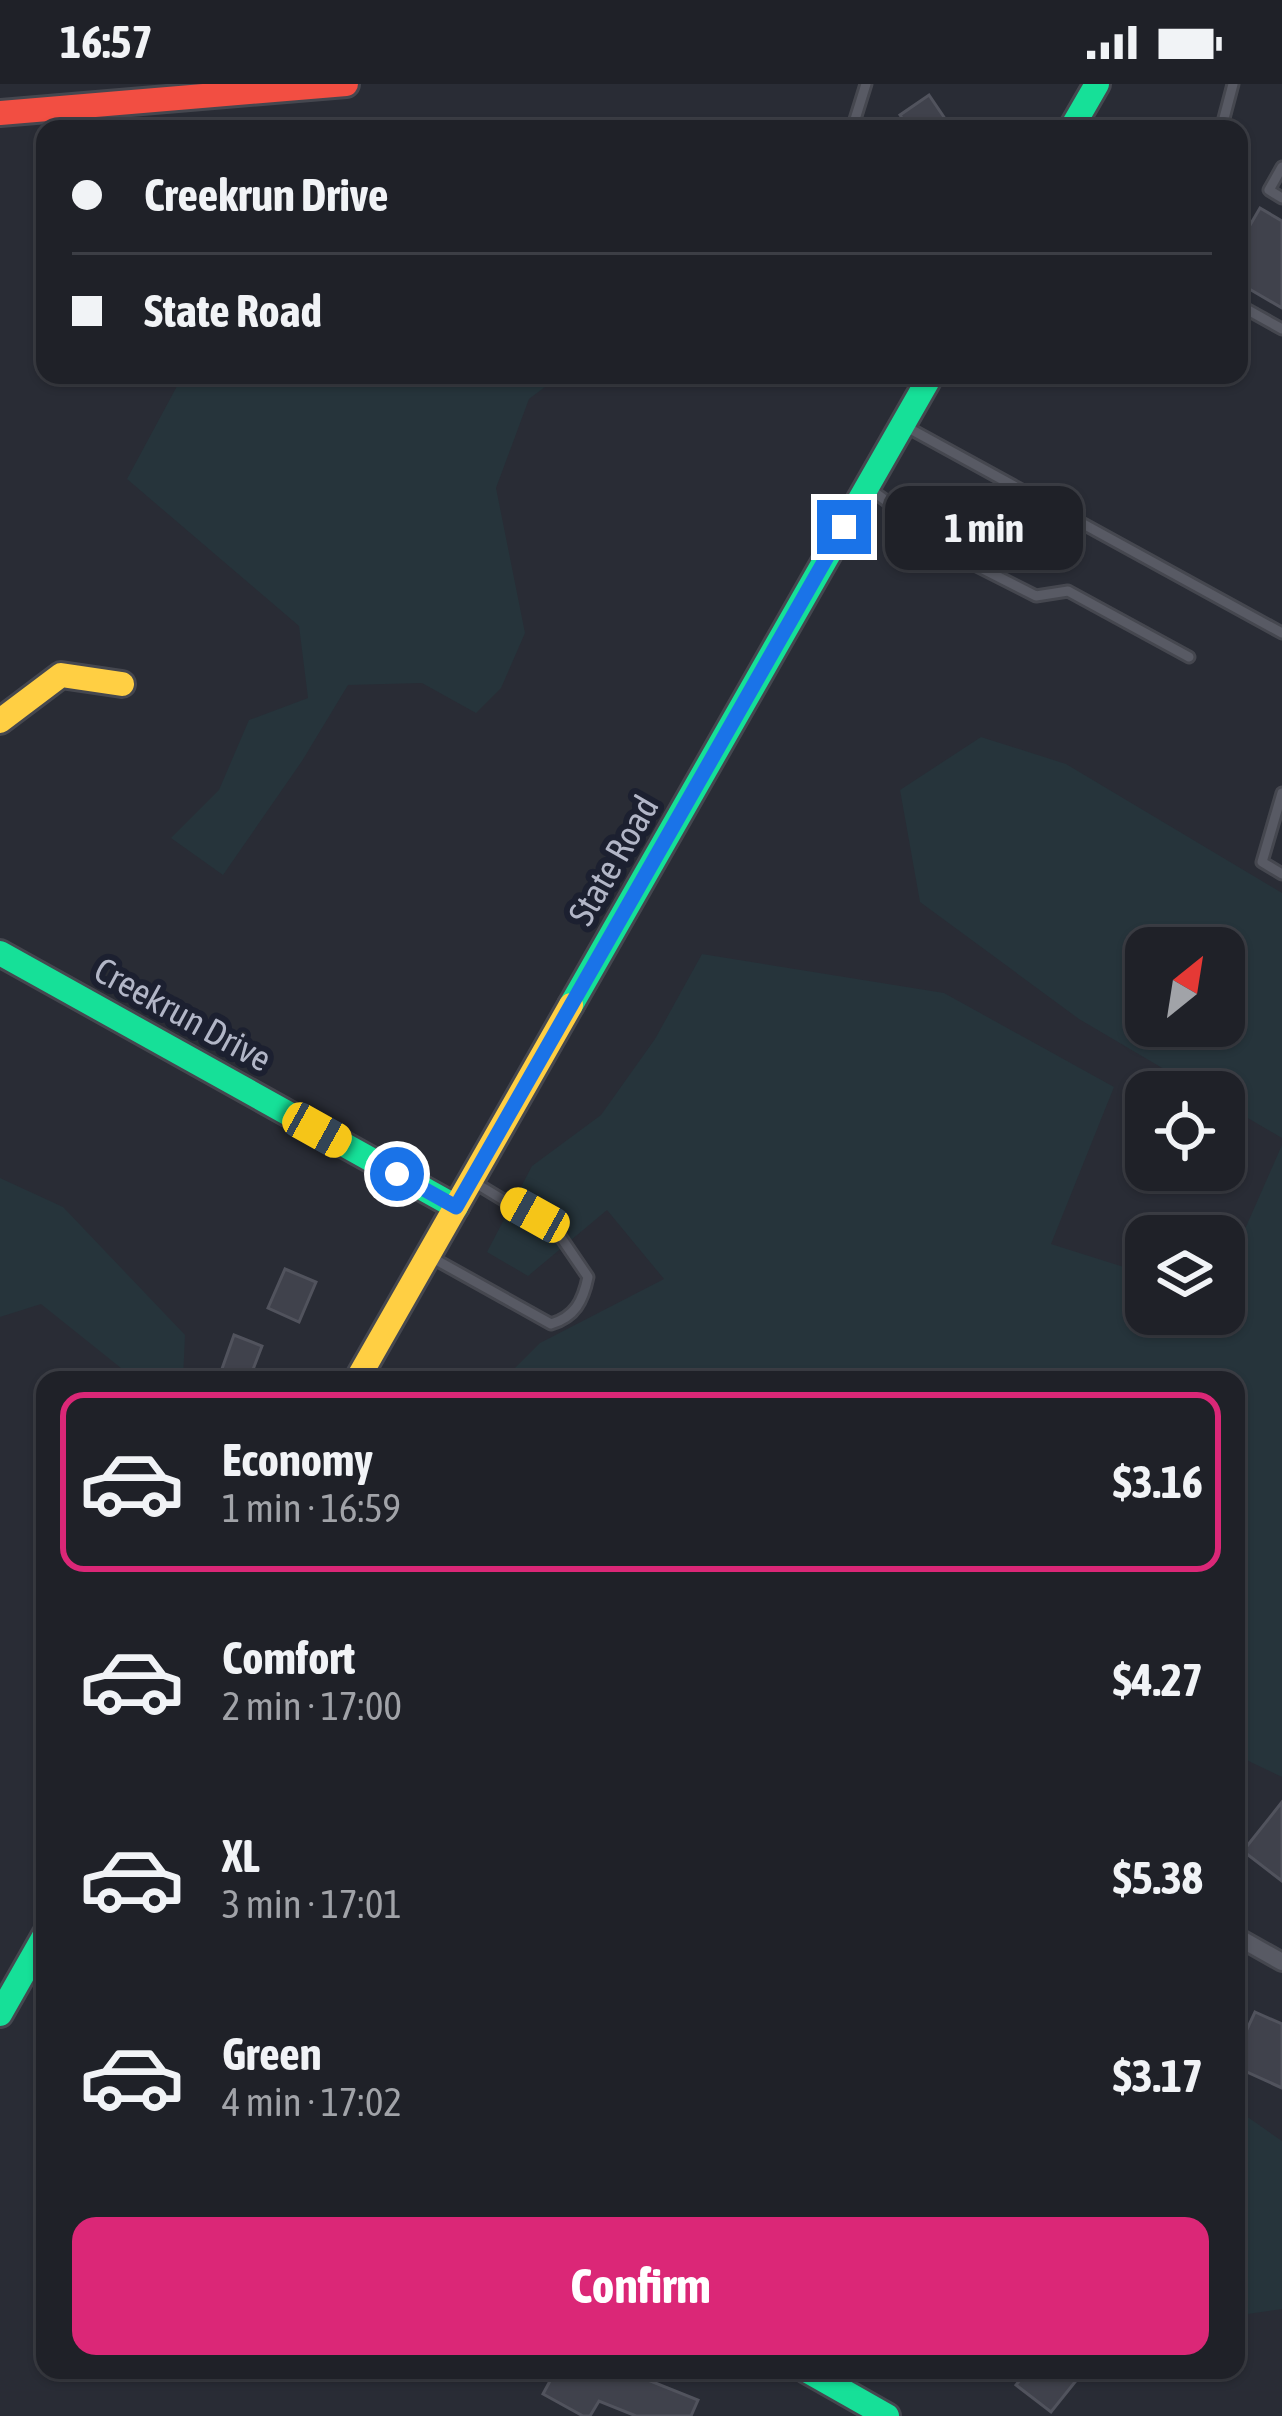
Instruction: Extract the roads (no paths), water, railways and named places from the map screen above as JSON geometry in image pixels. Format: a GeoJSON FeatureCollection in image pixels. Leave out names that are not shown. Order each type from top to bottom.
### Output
{"type":"FeatureCollection","features":[{"type":"Feature","properties":{"kind":"main road"},"geometry":{"type":"LineString","coordinates":[[0,113],[139,92],[346,84]]}},
{"type":"Feature","properties":{"kind":"main road"},"geometry":{"type":"LineString","coordinates":[[1080,120],[1097,84]]}},
{"type":"Feature","properties":{"kind":"main road","name":"State Road"},"geometry":{"type":"LineString","coordinates":[[362,1371],[926,384]]}},
{"type":"Feature","properties":{"kind":"main road"},"geometry":{"type":"LineString","coordinates":[[0,721],[61,675],[122,684]]}},
{"type":"Feature","properties":{"kind":"main road","name":"Creekrun Drive"},"geometry":{"type":"LineString","coordinates":[[0,953],[456,1207]]}},
{"type":"Feature","properties":{"kind":"main road"},"geometry":{"type":"LineString","coordinates":[[2,2005],[35,1976]]}},
{"type":"Feature","properties":{"kind":"main road"},"geometry":{"type":"LineString","coordinates":[[822,2379],[887,2416]]}},
{"type":"Feature","properties":{"kind":"street"},"geometry":{"type":"LineString","coordinates":[[1245,1941],[1282,1962]]}},
{"type":"Feature","properties":{"kind":"lane"},"geometry":{"type":"LineString","coordinates":[[855,120],[866,84]]}},
{"type":"Feature","properties":{"kind":"lane"},"geometry":{"type":"LineString","coordinates":[[1224,120],[1233,84]]}},
{"type":"Feature","properties":{"kind":"lane"},"geometry":{"type":"LineString","coordinates":[[1282,167],[1269,190],[1282,198]]}},
{"type":"Feature","properties":{"kind":"lane"},"geometry":{"type":"LineString","coordinates":[[1248,309],[1282,329]]}},
{"type":"Feature","properties":{"kind":"lane"},"geometry":{"type":"LineString","coordinates":[[903,425],[1282,633]]}},
{"type":"Feature","properties":{"kind":"lane"},"geometry":{"type":"LineString","coordinates":[[868,487],[976,566],[1036,596],[1068,591],[1189,657]]}},
{"type":"Feature","properties":{"kind":"lane"},"geometry":{"type":"LineString","coordinates":[[1282,793],[1262,862],[1282,874]]}},
{"type":"Feature","properties":{"kind":"lane"},"geometry":{"type":"LineString","coordinates":[[429,1256],[551,1324],[572,1315],[584,1296],[588,1277],[558,1233],[472,1181]]}}]}
